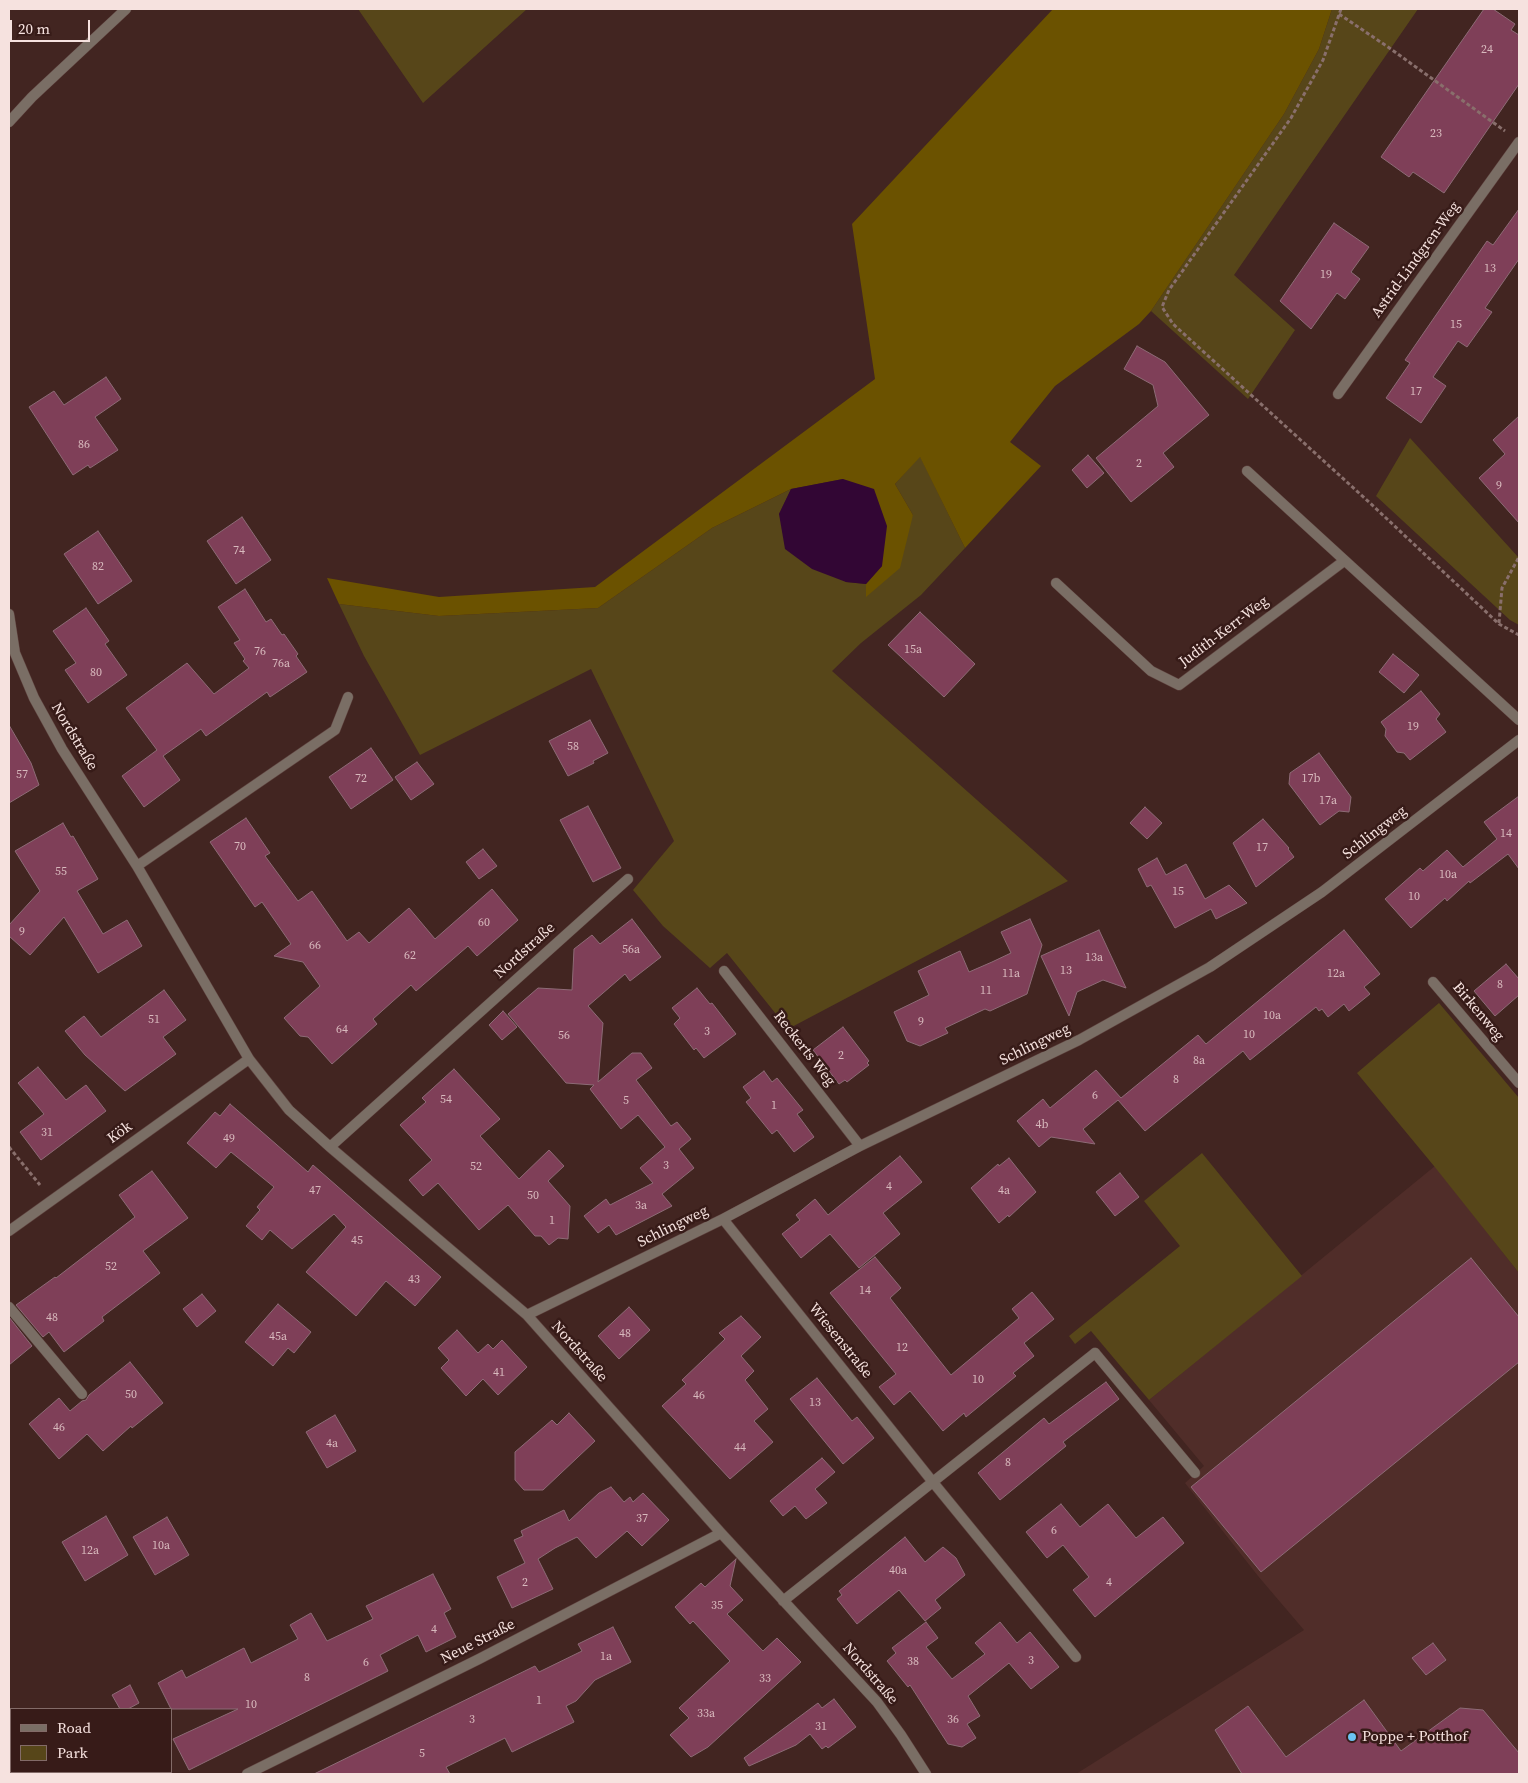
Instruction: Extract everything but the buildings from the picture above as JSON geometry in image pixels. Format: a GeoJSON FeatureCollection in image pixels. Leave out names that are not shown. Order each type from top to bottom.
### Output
{"type":"FeatureCollection","features":[{"type":"Feature","properties":{"kind":"street"},"geometry":{"type":"LineString","coordinates":[[9,122],[32,97],[126,9]]}},
{"type":"Feature","properties":{"kind":"street","name":"Astrid-Lindgren-Weg"},"geometry":{"type":"LineString","coordinates":[[1338,394],[1515,139]]}},
{"type":"Feature","properties":{"kind":"street"},"geometry":{"type":"LineString","coordinates":[[1247,471],[1519,720]]}},
{"type":"Feature","properties":{"kind":"street","name":"Judith-Kerr-Weg"},"geometry":{"type":"LineString","coordinates":[[1056,583],[1151,671],[1179,685],[1344,561]]}},
{"type":"Feature","properties":{"kind":"street","name":"Nordstraße"},"geometry":{"type":"LineString","coordinates":[[9,614],[14,653],[34,698],[62,749],[137,866],[249,1059],[290,1110],[330,1147],[526,1315],[720,1533],[877,1702],[901,1734],[926,1774]]}},
{"type":"Feature","properties":{"kind":"street"},"geometry":{"type":"LineString","coordinates":[[137,866],[335,730],[348,696]]}},
{"type":"Feature","properties":{"kind":"street","name":"Schlingweg"},"geometry":{"type":"LineString","coordinates":[[526,1315],[723,1219],[860,1146],[1079,1040],[1210,967],[1322,892],[1519,740]]}},
{"type":"Feature","properties":{"kind":"street","name":"Nordstraße"},"geometry":{"type":"LineString","coordinates":[[330,1147],[628,879]]}},
{"type":"Feature","properties":{"kind":"street","name":"Reckerts Weg"},"geometry":{"type":"LineString","coordinates":[[724,971],[860,1146]]}},
{"type":"Feature","properties":{"kind":"street","name":"Birkenweg"},"geometry":{"type":"LineString","coordinates":[[1433,982],[1519,1083]]}},
{"type":"Feature","properties":{"kind":"street","name":"Kök"},"geometry":{"type":"LineString","coordinates":[[9,1231],[249,1059]]}},
{"type":"Feature","properties":{"kind":"street","name":"Wiesenstraße"},"geometry":{"type":"LineString","coordinates":[[723,1219],[932,1481],[1076,1657]]}},
{"type":"Feature","properties":{"kind":"street"},"geometry":{"type":"LineString","coordinates":[[9,1307],[82,1394]]}},
{"type":"Feature","properties":{"kind":"street"},"geometry":{"type":"LineString","coordinates":[[783,1600],[1095,1353],[1195,1473]]}},
{"type":"Feature","properties":{"kind":"street","name":"Neue Straße"},"geometry":{"type":"LineString","coordinates":[[247,1774],[479,1659],[720,1533]]}},
{"type":"Feature","properties":{"kind":"path"},"geometry":{"type":"LineString","coordinates":[[1340,9],[1322,60],[1291,118],[1169,290],[1162,307],[1173,324],[1370,503],[1498,624],[1519,635]]}},
{"type":"Feature","properties":{"kind":"path"},"geometry":{"type":"LineString","coordinates":[[1339,14],[1515,139]]}},
{"type":"Feature","properties":{"kind":"path"},"geometry":{"type":"LineString","coordinates":[[1498,624],[1502,588],[1519,557]]}},
{"type":"Feature","properties":{"kind":"path"},"geometry":{"type":"LineString","coordinates":[[9,1147],[52,1200]]}},
{"type":"Feature","properties":{"kind":"shaded area"},"geometry":{"type":"Polygon","coordinates":[[[1053,9],[1332,9],[1319,49],[1284,114],[1151,311],[1139,324],[1055,386],[1010,442],[1041,466],[965,548],[920,457],[895,484],[913,515],[900,568],[866,597],[866,584],[882,566],[843,479],[791,489],[712,528],[598,608],[439,616],[339,604],[327,578],[439,597],[595,587],[875,379],[852,224],[1053,9]]]}},
{"type":"Feature","properties":{"kind":"shaded area"},"geometry":{"type":"Polygon","coordinates":[[[843,479],[874,489],[887,526],[882,566],[866,584],[846,582],[812,569],[785,549],[779,514],[791,489],[843,479]]]}},
{"type":"Feature","properties":{"kind":"shaded area"},"geometry":{"type":"Polygon","coordinates":[[[1435,1166],[1519,1273],[1519,1774],[1076,1774],[1304,1630],[1258,1576],[1185,1483],[1204,1466],[1149,1400],[1435,1166]]]}},
{"type":"Feature","properties":{"kind":"green space"},"geometry":{"type":"Polygon","coordinates":[[[358,9],[527,9],[423,103],[358,9]]]}},
{"type":"Feature","properties":{"kind":"green space"},"geometry":{"type":"Polygon","coordinates":[[[1332,9],[1418,9],[1234,275],[1295,330],[1248,399],[1151,311],[1284,114],[1319,49],[1332,9]]]}},
{"type":"Feature","properties":{"kind":"green space"},"geometry":{"type":"Polygon","coordinates":[[[1410,438],[1519,558],[1519,625],[1510,620],[1376,496],[1410,438]]]}},
{"type":"Feature","properties":{"kind":"green space"},"geometry":{"type":"Polygon","coordinates":[[[920,456],[965,548],[921,595],[861,643],[832,671],[1068,881],[788,1029],[727,953],[710,968],[663,926],[633,890],[674,841],[591,669],[420,755],[364,656],[339,604],[439,616],[598,608],[712,528],[791,489],[779,514],[846,582],[866,584],[866,596],[913,515],[895,484],[920,456]]]}},
{"type":"Feature","properties":{"kind":"green space"},"geometry":{"type":"Polygon","coordinates":[[[1439,1003],[1519,1098],[1519,1273],[1357,1073],[1439,1003]]]}},
{"type":"Feature","properties":{"kind":"green space"},"geometry":{"type":"Polygon","coordinates":[[[1202,1153],[1302,1276],[1149,1400],[1091,1331],[1075,1344],[1069,1336],[1180,1246],[1144,1201],[1202,1153]]]}},
{"type":"Feature","properties":{"kind":"place","name":"Poppe + Potthof"},"geometry":{"type":"Point","coordinates":[1352,1737]}}]}
